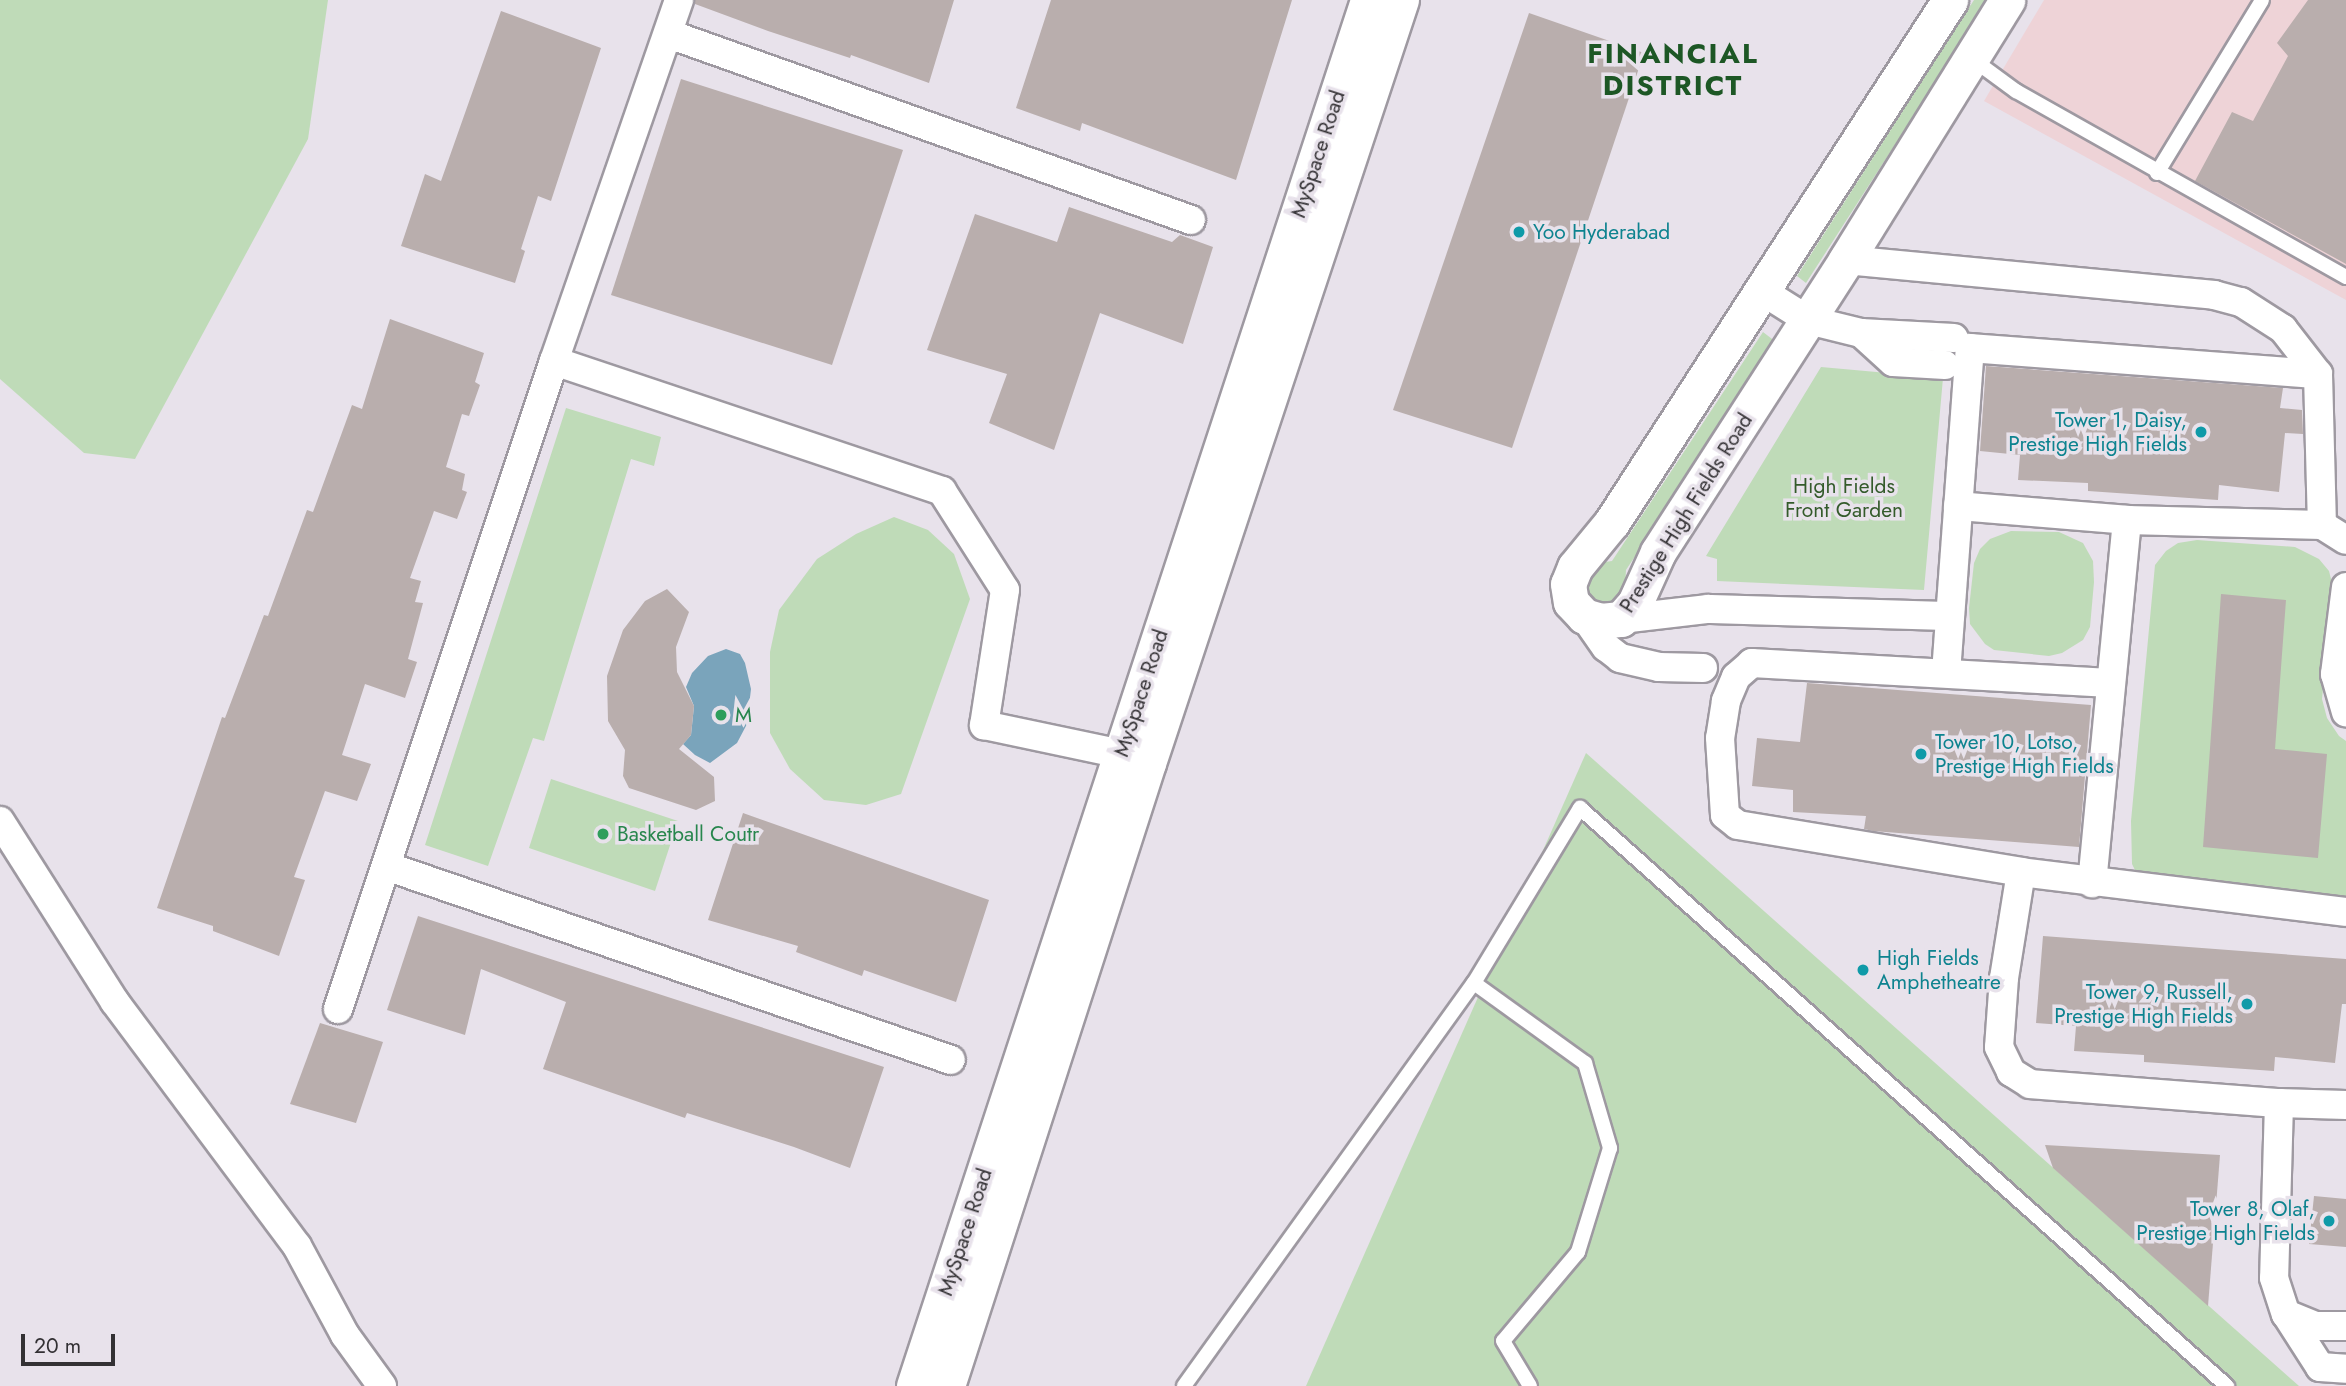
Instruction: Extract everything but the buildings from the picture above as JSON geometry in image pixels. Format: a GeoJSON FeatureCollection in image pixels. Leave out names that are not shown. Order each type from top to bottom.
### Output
{"type":"FeatureCollection","features":[{"type":"Feature","properties":{"kind":"street"},"geometry":{"type":"LineString","coordinates":[[338,1009],[554,361],[679,0]]}},
{"type":"Feature","properties":{"kind":"street","name":"MySpace Road"},"geometry":{"type":"LineString","coordinates":[[914,1386],[1368,0]]}},
{"type":"Feature","properties":{"kind":"street","name":"MySpace Road"},"geometry":{"type":"LineString","coordinates":[[947,1386],[1148,763],[1401,0]]}},
{"type":"Feature","properties":{"kind":"street"},"geometry":{"type":"LineString","coordinates":[[1703,668],[1659,667],[1620,658],[1606,647],[1571,602],[1568,584],[1574,567],[1612,522],[1950,0]]}},
{"type":"Feature","properties":{"kind":"street","name":"Prestige High Fields Road"},"geometry":{"type":"LineString","coordinates":[[1584,616],[1601,621],[1621,619],[1635,603],[1658,552],[1846,260],[2007,0]]}},
{"type":"Feature","properties":{"kind":"street"},"geometry":{"type":"LineString","coordinates":[[669,34],[1191,220]]}},
{"type":"Feature","properties":{"kind":"street"},"geometry":{"type":"LineString","coordinates":[[1846,260],[2214,295],[2241,302],[2283,329],[2318,374],[2322,525]]}},
{"type":"Feature","properties":{"kind":"street"},"geometry":{"type":"LineString","coordinates":[[1762,291],[1808,320],[1861,334],[1954,338]]}},
{"type":"Feature","properties":{"kind":"street"},"geometry":{"type":"LineString","coordinates":[[1861,334],[1894,362],[1945,365]]}},
{"type":"Feature","properties":{"kind":"street"},"geometry":{"type":"LineString","coordinates":[[1946,673],[1970,348],[2318,374]]}},
{"type":"Feature","properties":{"kind":"street"},"geometry":{"type":"LineString","coordinates":[[554,361],[942,491],[1005,590],[984,725],[1122,754]]}},
{"type":"Feature","properties":{"kind":"street"},"geometry":{"type":"LineString","coordinates":[[1958,506],[2208,525],[2322,525],[2346,540]]}},
{"type":"Feature","properties":{"kind":"street"},"geometry":{"type":"LineString","coordinates":[[2092,883],[2127,520]]}},
{"type":"Feature","properties":{"kind":"street"},"geometry":{"type":"LineString","coordinates":[[2346,587],[2335,674],[2346,712]]}},
{"type":"Feature","properties":{"kind":"street"},"geometry":{"type":"LineString","coordinates":[[1621,619],[1720,608],[1949,616]]}},
{"type":"Feature","properties":{"kind":"street"},"geometry":{"type":"LineString","coordinates":[[2110,683],[1752,663],[1736,677],[1726,701],[1720,738],[1725,815],[1738,825],[2021,872],[2092,883],[2346,912]]}},
{"type":"Feature","properties":{"kind":"street"},"geometry":{"type":"LineString","coordinates":[[0,821],[114,1002],[297,1246],[345,1335],[382,1386]]}},
{"type":"Feature","properties":{"kind":"street"},"geometry":{"type":"LineString","coordinates":[[386,866],[951,1060]]}},
{"type":"Feature","properties":{"kind":"street"},"geometry":{"type":"LineString","coordinates":[[2021,872],[2004,978],[1999,1047],[2011,1072],[2031,1084],[2279,1103],[2346,1105]]}},
{"type":"Feature","properties":{"kind":"street"},"geometry":{"type":"LineString","coordinates":[[2279,1103],[2274,1278],[2286,1314],[2320,1367],[2346,1369]]}},
{"type":"Feature","properties":{"kind":"street"},"geometry":{"type":"LineString","coordinates":[[2286,1314],[2315,1326],[2346,1326]]}},
{"type":"Feature","properties":{"kind":"lane"},"geometry":{"type":"LineString","coordinates":[[2157,173],[2262,0]]}},
{"type":"Feature","properties":{"kind":"lane"},"geometry":{"type":"LineString","coordinates":[[1971,58],[2016,91],[2157,173],[2346,277]]}},
{"type":"Feature","properties":{"kind":"lane"},"geometry":{"type":"LineString","coordinates":[[1184,1386],[1474,983],[1580,808],[2227,1386]]}},
{"type":"Feature","properties":{"kind":"lane"},"geometry":{"type":"LineString","coordinates":[[1474,983],[1585,1063],[1610,1148],[1578,1252],[1503,1341],[1530,1386]]}},
{"type":"Feature","properties":{"kind":"shaded area"},"geometry":{"type":"Polygon","coordinates":[[[2044,0],[2346,0],[2346,300],[1984,101],[2044,0]]]}},
{"type":"Feature","properties":{"kind":"green space"},"geometry":{"type":"Polygon","coordinates":[[[0,0],[328,0],[308,139],[135,459],[84,453],[0,379],[0,0]]]}},
{"type":"Feature","properties":{"kind":"green space"},"geometry":{"type":"Polygon","coordinates":[[[1974,0],[1988,0],[1806,283],[1797,276],[1974,0]]]}},
{"type":"Feature","properties":{"kind":"green space"},"geometry":{"type":"Polygon","coordinates":[[[1763,332],[1776,342],[1626,570],[1625,588],[1616,601],[1600,602],[1588,595],[1587,573],[1598,563],[1612,561],[1763,332]]]}},
{"type":"Feature","properties":{"kind":"green space","name":"High Fields Front Garden"},"geometry":{"type":"Polygon","coordinates":[[[1821,367],[1943,378],[1924,590],[1717,581],[1717,559],[1706,556],[1821,367]]]}},
{"type":"Feature","properties":{"kind":"green space"},"geometry":{"type":"Polygon","coordinates":[[[566,408],[661,437],[654,466],[631,459],[544,741],[533,738],[488,866],[425,845],[566,408]]]}},
{"type":"Feature","properties":{"kind":"green space"},"geometry":{"type":"Polygon","coordinates":[[[894,517],[928,530],[954,554],[970,599],[901,794],[866,805],[824,800],[790,769],[770,733],[770,652],[779,610],[817,559],[856,534],[894,517]]]}},
{"type":"Feature","properties":{"kind":"green space"},"geometry":{"type":"Polygon","coordinates":[[[2011,531],[2059,532],[2083,543],[2093,561],[2090,627],[2083,640],[2062,653],[2049,656],[1994,650],[1985,644],[1970,624],[1974,563],[1980,549],[1990,539],[2011,531]]]}},
{"type":"Feature","properties":{"kind":"green space"},"geometry":{"type":"Polygon","coordinates":[[[2197,540],[2295,547],[2319,559],[2329,571],[2333,587],[2322,699],[2327,718],[2339,736],[2346,741],[2346,906],[2138,876],[2132,864],[2131,821],[2155,565],[2166,551],[2178,543],[2197,540]]]}},
{"type":"Feature","properties":{"kind":"green space"},"geometry":{"type":"Polygon","coordinates":[[[1586,753],[2299,1386],[1306,1386],[1586,753]]]}},
{"type":"Feature","properties":{"kind":"green space","name":"Basketball Coutr"},"geometry":{"type":"Polygon","coordinates":[[[551,779],[678,821],[655,891],[529,848],[551,779]]]}},
{"type":"Feature","properties":{"kind":"water","name":"M"},"geometry":{"type":"Polygon","coordinates":[[[726,649],[740,654],[745,663],[751,689],[747,724],[737,743],[710,763],[683,744],[691,735],[694,706],[686,687],[692,673],[708,656],[726,649]]]}},
{"type":"Feature","properties":{"kind":"place","name":"Yoo Hyderabad"},"geometry":{"type":"Point","coordinates":[1519,232]}},
{"type":"Feature","properties":{"kind":"place","name":"Tower 1, Daisy, Prestige High Fields"},"geometry":{"type":"Point","coordinates":[2201,432]}},
{"type":"Feature","properties":{"kind":"place","name":"M"},"geometry":{"type":"Point","coordinates":[721,715]}},
{"type":"Feature","properties":{"kind":"place","name":"Tower 10, Lotso, Prestige High Fields"},"geometry":{"type":"Point","coordinates":[1921,754]}},
{"type":"Feature","properties":{"kind":"place","name":"Basketball Coutr"},"geometry":{"type":"Point","coordinates":[603,834]}},
{"type":"Feature","properties":{"kind":"place","name":"High Fields Amphetheatre"},"geometry":{"type":"Point","coordinates":[1863,970]}},
{"type":"Feature","properties":{"kind":"place","name":"Tower 9, Russell, Prestige High Fields"},"geometry":{"type":"Point","coordinates":[2247,1004]}},
{"type":"Feature","properties":{"kind":"place","name":"Tower 8, Olaf, Prestige High Fields"},"geometry":{"type":"Point","coordinates":[2329,1221]}},
{"type":"Feature","properties":{"kind":"district","name":"FINANCIAL DISTRICT"},"geometry":{"type":"Point","coordinates":[1673,70]}}]}
